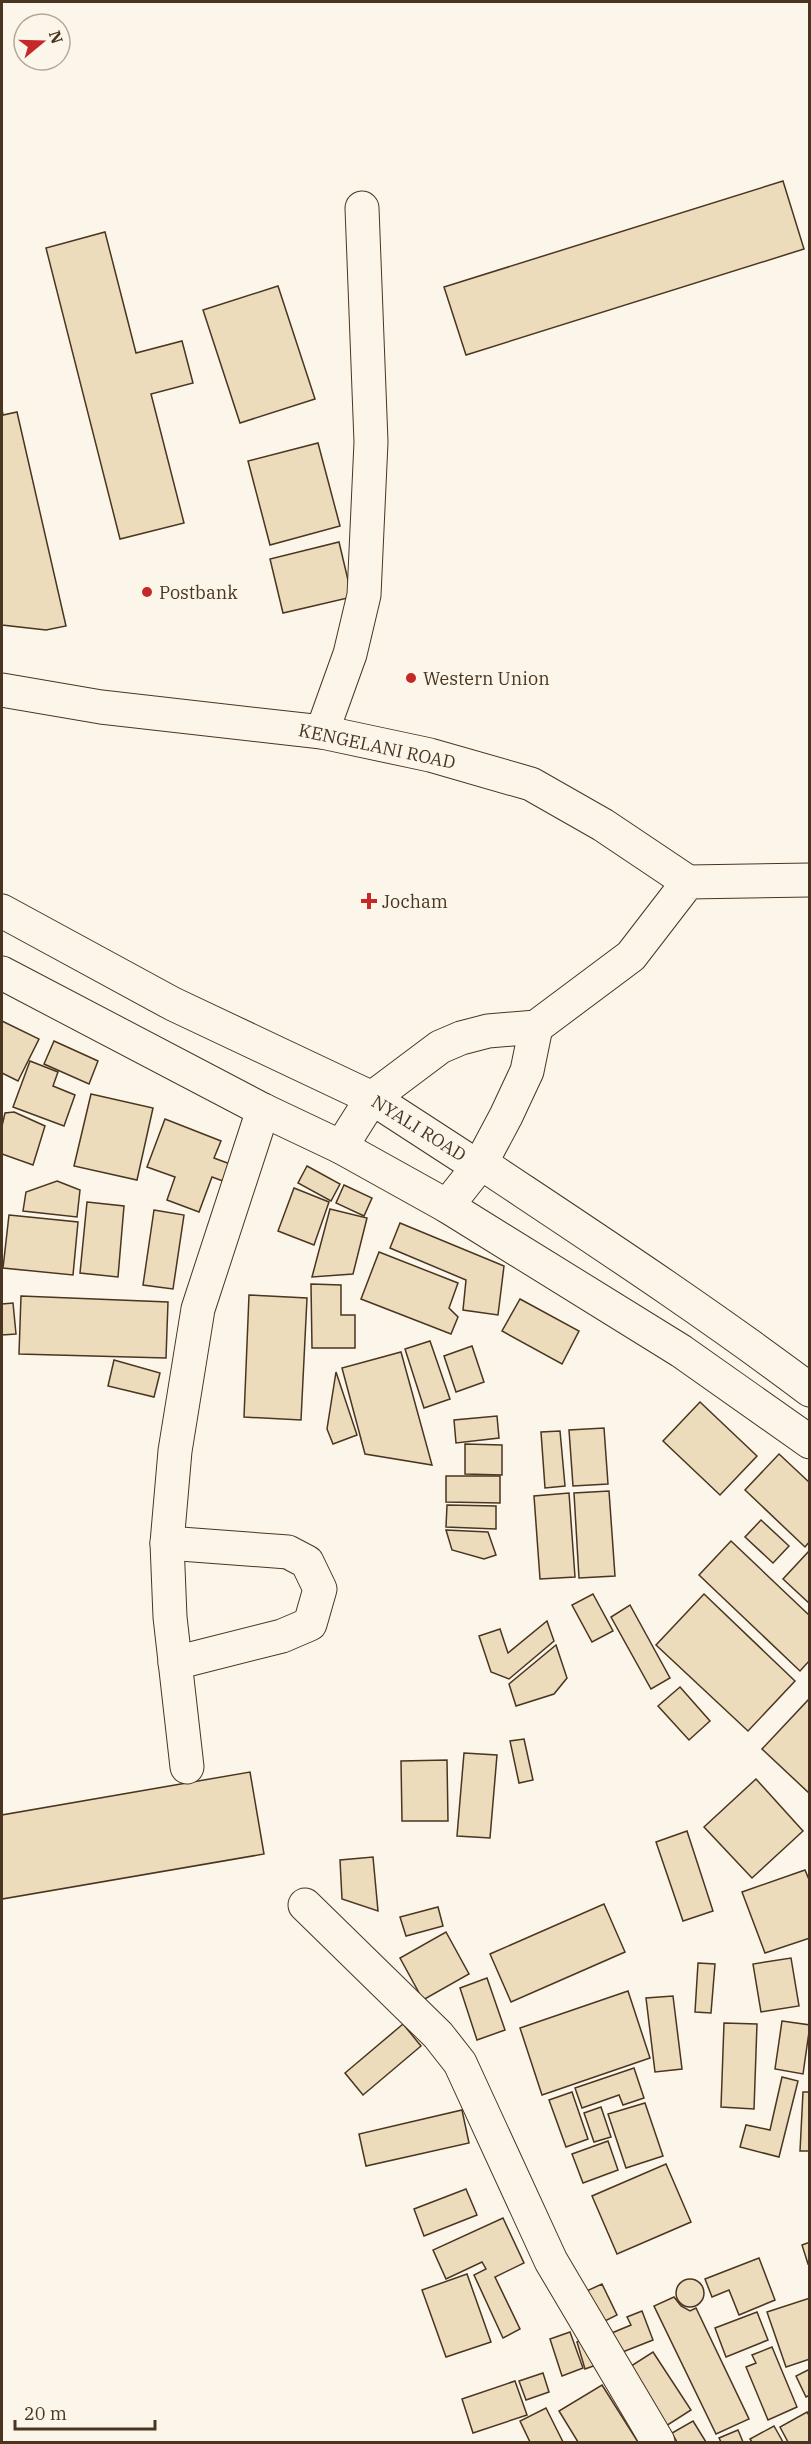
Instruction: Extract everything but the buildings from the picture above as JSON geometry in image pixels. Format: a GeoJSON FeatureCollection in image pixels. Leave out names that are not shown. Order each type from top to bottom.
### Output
{"type":"FeatureCollection","features":[{"type":"Feature","properties":{"kind":"main road"},"geometry":{"type":"LineString","coordinates":[[322,732],[350,654],[364,594],[371,442],[362,208]]}},
{"type":"Feature","properties":{"kind":"main road","name":"KENGELANI ROAD"},"geometry":{"type":"LineString","coordinates":[[2,690],[101,707],[322,732],[430,754],[531,784],[603,825],[688,882]]}},
{"type":"Feature","properties":{"kind":"main road"},"geometry":{"type":"LineString","coordinates":[[341,1147],[372,1098],[440,1047],[461,1038],[489,1031],[536,1027],[631,956],[688,882],[810,880]]}},
{"type":"Feature","properties":{"kind":"main road","name":"NYALI ROAD"},"geometry":{"type":"LineString","coordinates":[[2,911],[173,1004],[372,1098],[469,1161],[481,1163],[769,1359],[810,1390]]}},
{"type":"Feature","properties":{"kind":"main road"},"geometry":{"type":"LineString","coordinates":[[2,973],[263,1110],[341,1147],[447,1206],[681,1351],[810,1442]]}},
{"type":"Feature","properties":{"kind":"main road"},"geometry":{"type":"LineString","coordinates":[[447,1206],[481,1163],[527,1071],[536,1027]]}},
{"type":"Feature","properties":{"kind":"main road"},"geometry":{"type":"LineString","coordinates":[[187,1767],[170,1617],[167,1543],[175,1451],[198,1309],[263,1110]]}},
{"type":"Feature","properties":{"kind":"main road"},"geometry":{"type":"LineString","coordinates":[[167,1543],[288,1552],[307,1562],[320,1589],[310,1624],[282,1636],[175,1663]]}},
{"type":"Feature","properties":{"kind":"main road"},"geometry":{"type":"LineString","coordinates":[[305,1905],[438,2035],[460,2063],[551,2261],[658,2442]]}},
{"type":"Feature","properties":{"kind":"place","name":"Postbank"},"geometry":{"type":"Point","coordinates":[147,592]}},
{"type":"Feature","properties":{"kind":"place","name":"Western Union"},"geometry":{"type":"Point","coordinates":[411,678]}},
{"type":"Feature","properties":{"kind":"place","name":"Jocham"},"geometry":{"type":"Point","coordinates":[369,901]}}]}
